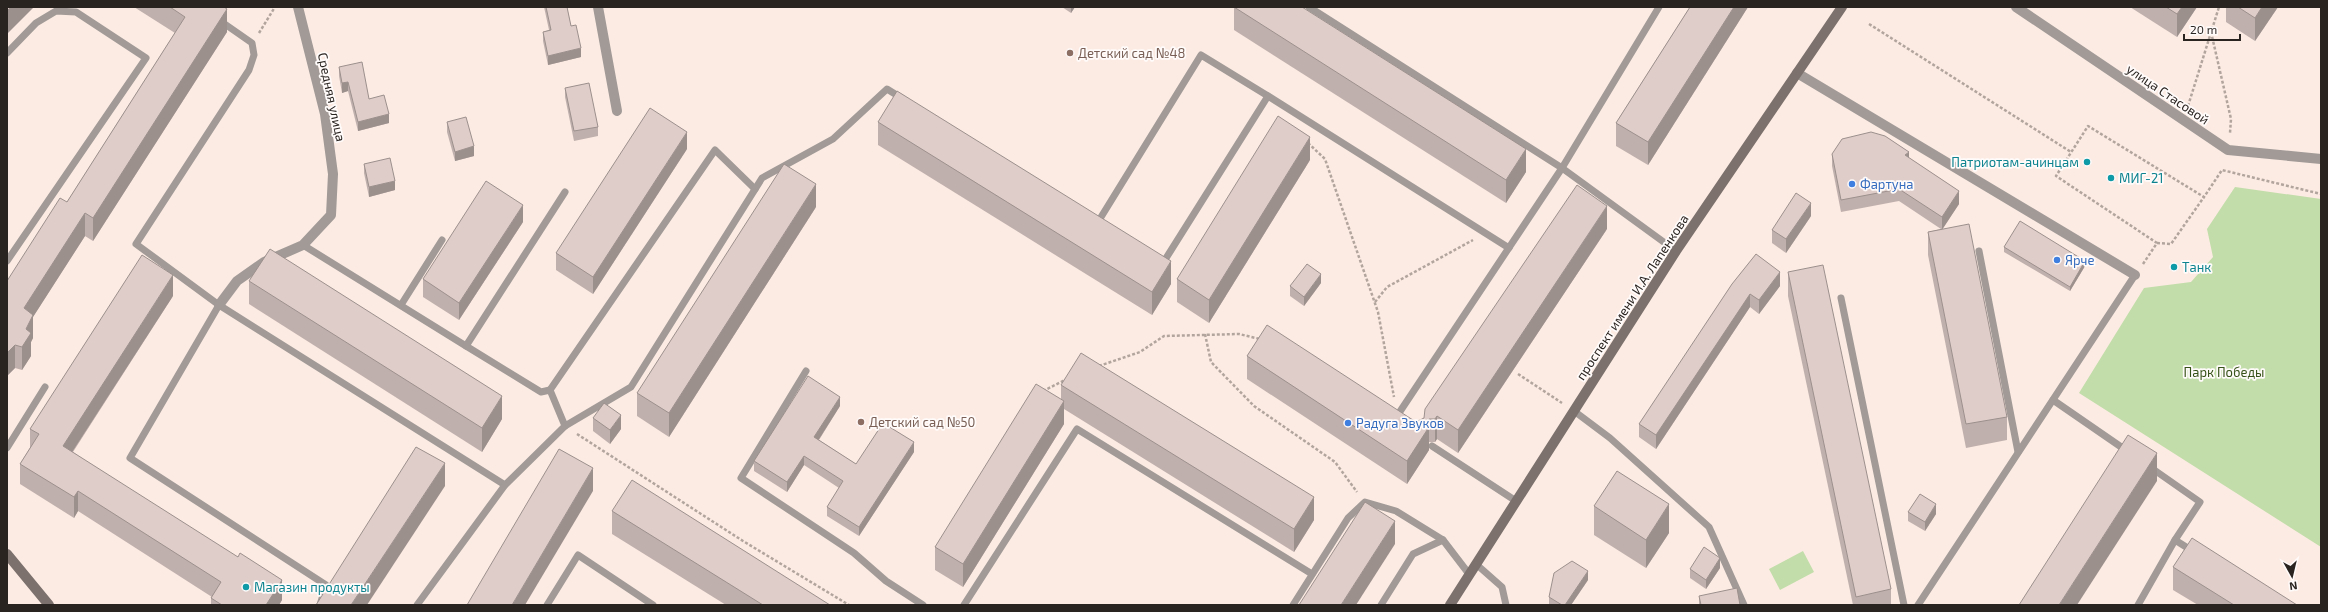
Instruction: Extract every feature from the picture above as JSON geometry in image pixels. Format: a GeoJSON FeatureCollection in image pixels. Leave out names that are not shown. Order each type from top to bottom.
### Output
{"type":"FeatureCollection","features":[{"type":"Feature","properties":{"kind":"main road","name":"проспект имени И.А. Лапенкова"},"geometry":{"type":"LineString","coordinates":[[1450,605],[1676,251],[1842,7]]}},
{"type":"Feature","properties":{"kind":"main road"},"geometry":{"type":"LineString","coordinates":[[7,554],[49,605]]}},
{"type":"Feature","properties":{"kind":"street","name":"Средняя улица"},"geometry":{"type":"LineString","coordinates":[[219,305],[237,281],[264,262],[303,245],[331,215],[333,174],[325,114],[298,7]]}},
{"type":"Feature","properties":{"kind":"street"},"geometry":{"type":"LineString","coordinates":[[598,7],[617,111]]}},
{"type":"Feature","properties":{"kind":"street","name":"улица Стасовой"},"geometry":{"type":"LineString","coordinates":[[2016,7],[2228,150],[2321,159]]}},
{"type":"Feature","properties":{"kind":"street"},"geometry":{"type":"LineString","coordinates":[[1797,73],[2135,275]]}},
{"type":"Feature","properties":{"kind":"lane"},"geometry":{"type":"LineString","coordinates":[[1309,7],[1562,168],[1676,251]]}},
{"type":"Feature","properties":{"kind":"lane"},"geometry":{"type":"LineString","coordinates":[[1397,416],[1562,168],[1659,7]]}},
{"type":"Feature","properties":{"kind":"lane"},"geometry":{"type":"LineString","coordinates":[[7,53],[36,23],[56,11],[76,12],[146,58],[7,262]]}},
{"type":"Feature","properties":{"kind":"lane"},"geometry":{"type":"LineString","coordinates":[[212,16],[252,44],[254,55],[249,70],[136,244],[219,305],[505,485]]}},
{"type":"Feature","properties":{"kind":"lane"},"geometry":{"type":"LineString","coordinates":[[1091,218],[1101,224],[1201,55],[1509,248]]}},
{"type":"Feature","properties":{"kind":"lane"},"geometry":{"type":"LineString","coordinates":[[417,605],[505,485],[565,426],[631,387],[762,178],[833,139],[887,89],[907,102]]}},
{"type":"Feature","properties":{"kind":"lane"},"geometry":{"type":"LineString","coordinates":[[1156,259],[1163,263],[1268,96]]}},
{"type":"Feature","properties":{"kind":"lane"},"geometry":{"type":"LineString","coordinates":[[303,245],[541,392],[550,390],[715,150],[755,189]]}},
{"type":"Feature","properties":{"kind":"lane"},"geometry":{"type":"LineString","coordinates":[[466,346],[565,192]]}},
{"type":"Feature","properties":{"kind":"lane"},"geometry":{"type":"LineString","coordinates":[[400,305],[442,240]]}},
{"type":"Feature","properties":{"kind":"lane"},"geometry":{"type":"LineString","coordinates":[[1979,251],[2018,452]]}},
{"type":"Feature","properties":{"kind":"lane"},"geometry":{"type":"LineString","coordinates":[[1918,605],[2135,275]]}},
{"type":"Feature","properties":{"kind":"lane"},"geometry":{"type":"LineString","coordinates":[[1841,298],[1904,605]]}},
{"type":"Feature","properties":{"kind":"lane"},"geometry":{"type":"LineString","coordinates":[[219,305],[130,458],[326,585],[320,605]]}},
{"type":"Feature","properties":{"kind":"lane"},"geometry":{"type":"LineString","coordinates":[[806,371],[741,478],[854,553],[886,581],[923,605]]}},
{"type":"Feature","properties":{"kind":"lane"},"geometry":{"type":"LineString","coordinates":[[7,448],[45,387]]}},
{"type":"Feature","properties":{"kind":"lane"},"geometry":{"type":"LineString","coordinates":[[550,390],[565,426]]}},
{"type":"Feature","properties":{"kind":"lane"},"geometry":{"type":"LineString","coordinates":[[2053,400],[2200,502],[2175,540],[2141,604]]}},
{"type":"Feature","properties":{"kind":"lane"},"geometry":{"type":"LineString","coordinates":[[1384,408],[1397,416],[1400,424]]}},
{"type":"Feature","properties":{"kind":"lane"},"geometry":{"type":"LineString","coordinates":[[1574,411],[1610,438],[1709,527],[1732,589],[1744,605]]}},
{"type":"Feature","properties":{"kind":"lane"},"geometry":{"type":"LineString","coordinates":[[964,605],[1077,429],[1312,574]]}},
{"type":"Feature","properties":{"kind":"lane"},"geometry":{"type":"LineString","coordinates":[[1432,446],[1516,501]]}},
{"type":"Feature","properties":{"kind":"lane"},"geometry":{"type":"LineString","coordinates":[[1293,605],[1348,518],[1365,502],[1396,511],[1443,540],[1469,574]]}},
{"type":"Feature","properties":{"kind":"lane"},"geometry":{"type":"LineString","coordinates":[[1381,605],[1413,554],[1443,540]]}},
{"type":"Feature","properties":{"kind":"lane"},"geometry":{"type":"LineString","coordinates":[[2175,540],[2201,556]]}},
{"type":"Feature","properties":{"kind":"lane"},"geometry":{"type":"LineString","coordinates":[[547,605],[578,555],[653,605]]}},
{"type":"Feature","properties":{"kind":"lane"},"geometry":{"type":"LineString","coordinates":[[1476,564],[1502,587],[1506,605]]}},
{"type":"Feature","properties":{"kind":"path"},"geometry":{"type":"LineString","coordinates":[[252,44],[275,7]]}},
{"type":"Feature","properties":{"kind":"path"},"geometry":{"type":"LineString","coordinates":[[2184,120],[2219,7]]}},
{"type":"Feature","properties":{"kind":"path"},"geometry":{"type":"LineString","coordinates":[[1869,24],[2071,152]]}},
{"type":"Feature","properties":{"kind":"path"},"geometry":{"type":"LineString","coordinates":[[2204,197],[2088,126],[2056,176],[2157,243],[2171,244],[2204,197],[2222,170],[2228,150],[2231,119],[2211,32]]}},
{"type":"Feature","properties":{"kind":"path"},"geometry":{"type":"LineString","coordinates":[[1303,137],[1325,159],[1375,302],[1397,416]]}},
{"type":"Feature","properties":{"kind":"path"},"geometry":{"type":"LineString","coordinates":[[2222,170],[2321,194]]}},
{"type":"Feature","properties":{"kind":"path"},"geometry":{"type":"LineString","coordinates":[[1375,302],[1387,287],[1485,233]]}},
{"type":"Feature","properties":{"kind":"path"},"geometry":{"type":"LineString","coordinates":[[2135,275],[2157,243]]}},
{"type":"Feature","properties":{"kind":"path"},"geometry":{"type":"LineString","coordinates":[[1205,334],[1211,362],[1248,401],[1335,462],[1365,502]]}},
{"type":"Feature","properties":{"kind":"path"},"geometry":{"type":"LineString","coordinates":[[1092,369],[1140,352],[1164,336],[1239,334],[1266,340]]}},
{"type":"Feature","properties":{"kind":"path"},"geometry":{"type":"LineString","coordinates":[[1518,374],[1574,411]]}},
{"type":"Feature","properties":{"kind":"path"},"geometry":{"type":"LineString","coordinates":[[1047,395],[1043,391],[1070,377]]}},
{"type":"Feature","properties":{"kind":"path"},"geometry":{"type":"LineString","coordinates":[[565,426],[743,541],[849,605]]}},
{"type":"Feature","properties":{"kind":"green space","name":"Парк Победы"},"geometry":{"type":"Polygon","coordinates":[[[2235,187],[2321,199],[2321,547],[2079,393],[2144,288],[2191,282],[2213,257],[2207,229],[2235,187]]]}},
{"type":"Feature","properties":{"kind":"green space"},"geometry":{"type":"Polygon","coordinates":[[[1803,551],[1814,572],[1780,590],[1769,569],[1803,551]]]}},
{"type":"Feature","properties":{"kind":"building"},"geometry":{"type":"Polygon","coordinates":[[[170,7],[224,7],[227,9],[93,218],[85,213],[24,308],[33,315],[26,329],[31,333],[22,347],[15,345],[7,353],[7,281],[60,198],[67,202],[185,17],[170,7]]]}},
{"type":"Feature","properties":{"kind":"building"},"geometry":{"type":"Polygon","coordinates":[[[546,7],[567,7],[571,26],[576,25],[581,48],[548,56],[543,32],[551,30],[546,7]]]}},
{"type":"Feature","properties":{"kind":"building"},"geometry":{"type":"Polygon","coordinates":[[[1234,7],[1302,7],[1526,149],[1506,180],[1234,7]]]}},
{"type":"Feature","properties":{"kind":"building"},"geometry":{"type":"Polygon","coordinates":[[[1690,7],[1734,7],[1648,142],[1616,123],[1690,7]]]}},
{"type":"Feature","properties":{"kind":"building"},"geometry":{"type":"Polygon","coordinates":[[[2166,7],[2182,7],[2177,14],[2166,7]]]}},
{"type":"Feature","properties":{"kind":"building"},"geometry":{"type":"Polygon","coordinates":[[[2238,7],[2262,7],[2255,18],[2238,7]]]}},
{"type":"Feature","properties":{"kind":"building"},"geometry":{"type":"Polygon","coordinates":[[[362,62],[369,99],[384,95],[389,114],[358,122],[348,82],[342,83],[339,67],[362,62]]]}},
{"type":"Feature","properties":{"kind":"building"},"geometry":{"type":"Polygon","coordinates":[[[589,83],[598,127],[574,131],[565,88],[589,83]]]}},
{"type":"Feature","properties":{"kind":"building"},"geometry":{"type":"Polygon","coordinates":[[[897,91],[1171,261],[1152,292],[878,122],[897,91]]]}},
{"type":"Feature","properties":{"kind":"building"},"geometry":{"type":"Polygon","coordinates":[[[650,108],[687,132],[593,277],[556,253],[650,108]]]}},
{"type":"Feature","properties":{"kind":"building"},"geometry":{"type":"Polygon","coordinates":[[[1278,116],[1310,137],[1209,300],[1177,279],[1278,116]]]}},
{"type":"Feature","properties":{"kind":"building"},"geometry":{"type":"Polygon","coordinates":[[[466,117],[474,146],[455,152],[447,122],[466,117]]]}},
{"type":"Feature","properties":{"kind":"building"},"geometry":{"type":"Polygon","coordinates":[[[1871,132],[1885,136],[1909,152],[1905,155],[1959,191],[1942,217],[1899,189],[1841,200],[1832,154],[1842,139],[1871,132]]]}},
{"type":"Feature","properties":{"kind":"building"},"geometry":{"type":"Polygon","coordinates":[[[390,158],[395,181],[369,187],[364,164],[390,158]]]}},
{"type":"Feature","properties":{"kind":"building"},"geometry":{"type":"Polygon","coordinates":[[[784,164],[816,184],[669,413],[637,393],[784,164]]]}},
{"type":"Feature","properties":{"kind":"building"},"geometry":{"type":"Polygon","coordinates":[[[486,181],[523,205],[459,303],[423,279],[486,181]]]}},
{"type":"Feature","properties":{"kind":"building"},"geometry":{"type":"Polygon","coordinates":[[[1577,185],[1607,206],[1458,430],[1437,416],[1435,419],[1429,419],[1427,423],[1429,427],[1407,461],[1247,356],[1267,325],[1416,422],[1424,418],[1425,409],[1577,185]]]}},
{"type":"Feature","properties":{"kind":"building"},"geometry":{"type":"Polygon","coordinates":[[[1796,193],[1811,203],[1786,239],[1772,230],[1796,193]]]}},
{"type":"Feature","properties":{"kind":"building"},"geometry":{"type":"Polygon","coordinates":[[[2020,221],[2085,261],[2070,287],[2004,247],[2020,221]]]}},
{"type":"Feature","properties":{"kind":"building"},"geometry":{"type":"Polygon","coordinates":[[[1969,224],[2007,417],[1966,424],[1928,232],[1969,224]]]}},
{"type":"Feature","properties":{"kind":"building"},"geometry":{"type":"Polygon","coordinates":[[[270,249],[502,396],[482,428],[249,281],[270,249]]]}},
{"type":"Feature","properties":{"kind":"building"},"geometry":{"type":"Polygon","coordinates":[[[1756,254],[1780,272],[1759,300],[1750,294],[1656,435],[1639,424],[1732,284],[1756,254]]]}},
{"type":"Feature","properties":{"kind":"building"},"geometry":{"type":"Polygon","coordinates":[[[142,255],[173,275],[63,446],[238,557],[240,553],[282,580],[266,605],[222,605],[211,598],[221,582],[78,491],[74,497],[20,464],[39,434],[30,429],[142,255]]]}},
{"type":"Feature","properties":{"kind":"building"},"geometry":{"type":"Polygon","coordinates":[[[1307,264],[1321,274],[1304,297],[1290,286],[1307,264]]]}},
{"type":"Feature","properties":{"kind":"building"},"geometry":{"type":"Polygon","coordinates":[[[1823,265],[1891,589],[1856,597],[1788,272],[1823,265]]]}},
{"type":"Feature","properties":{"kind":"building"},"geometry":{"type":"Polygon","coordinates":[[[1081,353],[1314,497],[1294,529],[1061,385],[1081,353]]]}},
{"type":"Feature","properties":{"kind":"building"},"geometry":{"type":"Polygon","coordinates":[[[808,376],[840,397],[814,437],[856,464],[883,423],[914,442],[859,527],[827,507],[843,481],[804,456],[787,482],[754,461],[808,376]]]}},
{"type":"Feature","properties":{"kind":"building"},"geometry":{"type":"Polygon","coordinates":[[[1036,384],[1064,401],[963,564],[935,547],[1036,384]]]}},
{"type":"Feature","properties":{"kind":"building"},"geometry":{"type":"Polygon","coordinates":[[[604,403],[621,415],[610,430],[593,418],[604,403]]]}},
{"type":"Feature","properties":{"kind":"building"},"geometry":{"type":"Polygon","coordinates":[[[2128,435],[2157,453],[2059,605],[2019,605],[2128,435]]]}},
{"type":"Feature","properties":{"kind":"building"},"geometry":{"type":"Polygon","coordinates":[[[416,447],[445,463],[351,605],[316,605],[416,447]]]}},
{"type":"Feature","properties":{"kind":"building"},"geometry":{"type":"Polygon","coordinates":[[[559,449],[593,468],[512,605],[467,605],[559,449]]]}},
{"type":"Feature","properties":{"kind":"building"},"geometry":{"type":"Polygon","coordinates":[[[1617,471],[1669,504],[1646,540],[1594,506],[1617,471]]]}},
{"type":"Feature","properties":{"kind":"building"},"geometry":{"type":"Polygon","coordinates":[[[632,480],[830,605],[763,605],[612,511],[632,480]]]}},
{"type":"Feature","properties":{"kind":"building"},"geometry":{"type":"Polygon","coordinates":[[[1920,494],[1936,504],[1925,522],[1908,512],[1920,494]]]}},
{"type":"Feature","properties":{"kind":"building"},"geometry":{"type":"Polygon","coordinates":[[[1365,502],[1395,521],[1341,605],[1299,605],[1365,502]]]}},
{"type":"Feature","properties":{"kind":"building"},"geometry":{"type":"Polygon","coordinates":[[[2192,538],[2297,605],[2234,605],[2173,567],[2192,538]]]}},
{"type":"Feature","properties":{"kind":"building"},"geometry":{"type":"Polygon","coordinates":[[[1704,547],[1720,558],[1706,580],[1690,569],[1704,547]]]}},
{"type":"Feature","properties":{"kind":"building"},"geometry":{"type":"Polygon","coordinates":[[[1572,561],[1588,571],[1565,605],[1562,605],[1549,597],[1554,573],[1572,561]]]}},
{"type":"Feature","properties":{"kind":"building"},"geometry":{"type":"Polygon","coordinates":[[[1737,588],[1740,605],[1701,605],[1699,596],[1737,588]]]}},
{"type":"Feature","properties":{"kind":"place","name":"Детский сад №48"},"geometry":{"type":"Point","coordinates":[1070,53]}},
{"type":"Feature","properties":{"kind":"place","name":"Патриотам-ачинцам"},"geometry":{"type":"Point","coordinates":[2087,162]}},
{"type":"Feature","properties":{"kind":"place","name":"МИГ-21"},"geometry":{"type":"Point","coordinates":[2111,178]}},
{"type":"Feature","properties":{"kind":"place","name":"Фартуна"},"geometry":{"type":"Point","coordinates":[1852,184]}},
{"type":"Feature","properties":{"kind":"place","name":"Ярче"},"geometry":{"type":"Point","coordinates":[2057,260]}},
{"type":"Feature","properties":{"kind":"place","name":"Танк"},"geometry":{"type":"Point","coordinates":[2174,267]}},
{"type":"Feature","properties":{"kind":"place","name":"Детский сад №50"},"geometry":{"type":"Point","coordinates":[861,422]}},
{"type":"Feature","properties":{"kind":"place","name":"Радуга Звуков"},"geometry":{"type":"Point","coordinates":[1348,423]}},
{"type":"Feature","properties":{"kind":"place","name":"Магазин продукты"},"geometry":{"type":"Point","coordinates":[246,587]}}]}
